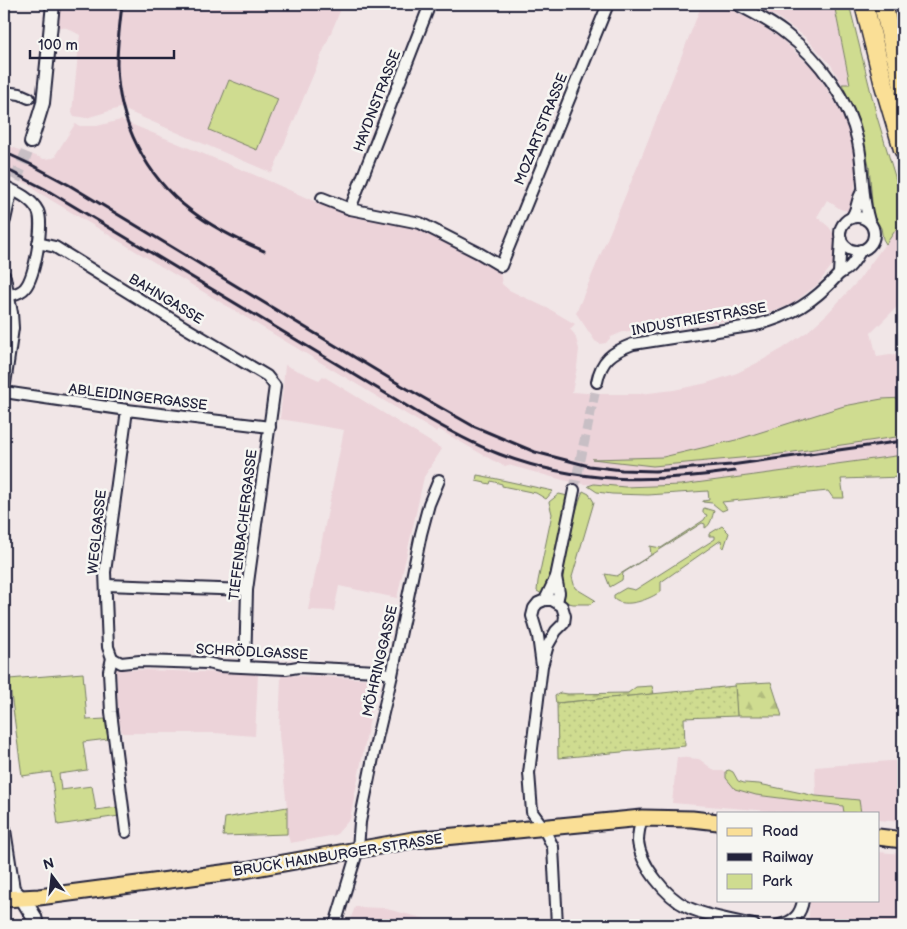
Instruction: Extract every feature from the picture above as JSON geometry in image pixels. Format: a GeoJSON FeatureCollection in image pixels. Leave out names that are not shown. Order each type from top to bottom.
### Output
{"type":"FeatureCollection","features":[{"type":"Feature","properties":{"kind":"highway"},"geometry":{"type":"LineString","coordinates":[[864,4],[884,85],[903,149]]}},
{"type":"Feature","properties":{"kind":"highway"},"geometry":{"type":"LineString","coordinates":[[883,4],[903,87]]}},
{"type":"Feature","properties":{"kind":"main road","name":"BRUCK HAINBURGER-STRASSE"},"geometry":{"type":"LineString","coordinates":[[4,899],[245,870],[413,840],[642,818],[692,819],[717,822]]}},
{"type":"Feature","properties":{"kind":"main road"},"geometry":{"type":"LineString","coordinates":[[880,837],[903,840]]}},
{"type":"Feature","properties":{"kind":"main road"},"geometry":{"type":"LineString","coordinates":[[23,898],[34,917],[36,925]]}},
{"type":"Feature","properties":{"kind":"street"},"geometry":{"type":"LineString","coordinates":[[32,142],[44,96],[53,4]]}},
{"type":"Feature","properties":{"kind":"street","name":"HAYDNSTRASSE"},"geometry":{"type":"LineString","coordinates":[[350,209],[430,4]]}},
{"type":"Feature","properties":{"kind":"street","name":"MOZARTSTRASSE"},"geometry":{"type":"LineString","coordinates":[[350,209],[420,223],[501,266],[608,4]]}},
{"type":"Feature","properties":{"kind":"street"},"geometry":{"type":"LineString","coordinates":[[736,4],[769,21],[786,33],[810,55],[831,81],[849,114],[862,159],[862,192],[874,236],[871,244],[861,250],[846,247],[841,238]]}},
{"type":"Feature","properties":{"kind":"street"},"geometry":{"type":"LineString","coordinates":[[4,92],[20,94],[29,98]]}},
{"type":"Feature","properties":{"kind":"street"},"geometry":{"type":"LineString","coordinates":[[4,220],[6,192],[28,199],[37,210],[40,220],[35,264],[28,283],[7,302]]}},
{"type":"Feature","properties":{"kind":"street"},"geometry":{"type":"LineString","coordinates":[[839,273],[841,228],[858,208],[858,197],[862,192]]}},
{"type":"Feature","properties":{"kind":"street"},"geometry":{"type":"LineString","coordinates":[[322,198],[350,209]]}},
{"type":"Feature","properties":{"kind":"street"},"geometry":{"type":"LineString","coordinates":[[851,218],[861,217],[869,221]]}},
{"type":"Feature","properties":{"kind":"street","name":"BAHNGASSE"},"geometry":{"type":"LineString","coordinates":[[38,243],[55,247],[267,376],[276,386]]}},
{"type":"Feature","properties":{"kind":"street","name":"INDUSTRIESTRASSE"},"geometry":{"type":"LineString","coordinates":[[597,382],[602,365],[617,350],[639,342],[756,325],[776,320],[794,312],[832,283],[839,273],[848,268],[861,250]]}},
{"type":"Feature","properties":{"kind":"street"},"geometry":{"type":"LineString","coordinates":[[4,277],[11,336],[4,384]]}},
{"type":"Feature","properties":{"kind":"street","name":"TIEFENBACHERGASSE"},"geometry":{"type":"LineString","coordinates":[[245,667],[247,590],[276,386]]}},
{"type":"Feature","properties":{"kind":"street","name":"ABLEIDINGERGASSE"},"geometry":{"type":"LineString","coordinates":[[4,392],[127,410],[270,427]]}},
{"type":"Feature","properties":{"kind":"street","name":"WEGLGASSE"},"geometry":{"type":"LineString","coordinates":[[126,832],[111,712],[109,671],[112,658],[108,647],[106,585],[107,554],[127,410]]}},
{"type":"Feature","properties":{"kind":"street","name":"MÖHRINGGASSE"},"geometry":{"type":"LineString","coordinates":[[335,925],[358,849],[360,822],[421,534],[429,504],[439,480]]}},
{"type":"Feature","properties":{"kind":"street"},"geometry":{"type":"LineString","coordinates":[[545,600],[556,577],[574,490]]}},
{"type":"Feature","properties":{"kind":"street"},"geometry":{"type":"LineString","coordinates":[[556,577],[559,593],[557,602]]}},
{"type":"Feature","properties":{"kind":"street"},"geometry":{"type":"LineString","coordinates":[[106,585],[247,590]]}},
{"type":"Feature","properties":{"kind":"street"},"geometry":{"type":"LineString","coordinates":[[542,666],[538,636],[532,616],[534,608],[538,603],[545,600],[557,602],[562,606],[565,616],[564,623],[556,631],[548,645],[542,666],[529,773],[532,812],[554,847],[557,925]]}},
{"type":"Feature","properties":{"kind":"street"},"geometry":{"type":"LineString","coordinates":[[535,626],[545,632],[556,631]]}},
{"type":"Feature","properties":{"kind":"street","name":"SCHRÖDLGASSE"},"geometry":{"type":"LineString","coordinates":[[112,658],[121,663],[140,661],[206,663],[220,666],[377,671],[392,675]]}},
{"type":"Feature","properties":{"kind":"street"},"geometry":{"type":"LineString","coordinates":[[642,818],[638,836],[641,852],[650,872],[670,895],[686,906],[696,910],[754,925]]}},
{"type":"Feature","properties":{"kind":"street"},"geometry":{"type":"LineString","coordinates":[[4,830],[13,889],[23,898]]}},
{"type":"Feature","properties":{"kind":"street"},"geometry":{"type":"LineString","coordinates":[[778,925],[790,923],[801,912],[802,902]]}},
{"type":"Feature","properties":{"kind":"shaded area"},"geometry":{"type":"Polygon","coordinates":[[[59,4],[343,4],[272,173],[120,108],[86,118],[74,116],[72,112],[80,35],[67,28],[57,27],[59,4]]]}},
{"type":"Feature","properties":{"kind":"shaded area"},"geometry":{"type":"Polygon","coordinates":[[[702,4],[721,4],[762,26],[780,38],[816,71],[839,109],[849,131],[856,180],[852,206],[847,211],[840,209],[827,200],[817,217],[833,233],[836,250],[833,264],[818,284],[792,304],[748,318],[677,327],[667,325],[623,332],[611,337],[606,343],[600,344],[595,341],[576,313],[639,163],[702,4]]]}},
{"type":"Feature","properties":{"kind":"shaded area"},"geometry":{"type":"Polygon","coordinates":[[[749,4],[834,4],[850,85],[842,84],[831,65],[805,37],[777,17],[749,4]]]}},
{"type":"Feature","properties":{"kind":"shaded area"},"geometry":{"type":"Polygon","coordinates":[[[121,120],[327,207],[364,218],[415,226],[499,267],[502,284],[509,290],[575,324],[570,329],[575,335],[579,349],[572,392],[640,394],[674,390],[707,383],[737,373],[759,362],[807,332],[827,314],[858,281],[903,219],[903,301],[871,333],[877,357],[903,353],[903,455],[659,487],[583,484],[508,465],[505,466],[438,429],[436,432],[36,191],[32,186],[4,174],[4,144],[44,159],[53,158],[57,156],[56,154],[75,124],[80,126],[97,126],[121,120]]]}},
{"type":"Feature","properties":{"kind":"shaded area"},"geometry":{"type":"Polygon","coordinates":[[[285,365],[319,380],[323,376],[442,449],[424,477],[397,598],[339,586],[334,611],[308,610],[344,430],[280,419],[285,365]]]}},
{"type":"Feature","properties":{"kind":"shaded area"},"geometry":{"type":"Polygon","coordinates":[[[116,669],[258,674],[255,736],[215,733],[122,733],[119,722],[116,669]]]}},
{"type":"Feature","properties":{"kind":"shaded area"},"geometry":{"type":"Polygon","coordinates":[[[281,675],[374,679],[377,682],[350,819],[336,835],[290,843],[287,832],[287,807],[279,735],[281,675]]]}},
{"type":"Feature","properties":{"kind":"shaded area"},"geometry":{"type":"Polygon","coordinates":[[[677,757],[699,759],[715,771],[726,771],[726,777],[756,795],[843,806],[844,812],[781,812],[672,803],[677,757]]]}},
{"type":"Feature","properties":{"kind":"shaded area"},"geometry":{"type":"Polygon","coordinates":[[[903,760],[903,822],[880,820],[880,812],[861,812],[859,800],[816,796],[815,767],[903,760]]]}},
{"type":"Feature","properties":{"kind":"shaded area"},"geometry":{"type":"Polygon","coordinates":[[[880,852],[903,854],[903,925],[808,925],[810,902],[880,902],[880,852]]]}},
{"type":"Feature","properties":{"kind":"shaded area"},"geometry":{"type":"Polygon","coordinates":[[[355,907],[383,908],[449,925],[348,925],[355,907]]]}},
{"type":"Feature","properties":{"kind":"green space"},"geometry":{"type":"Polygon","coordinates":[[[834,4],[849,4],[877,117],[903,203],[903,219],[886,244],[881,228],[873,215],[869,165],[859,122],[842,84],[850,84],[834,4]]]}},
{"type":"Feature","properties":{"kind":"green space"},"geometry":{"type":"Polygon","coordinates":[[[229,80],[278,99],[257,150],[209,130],[229,80]]]}},
{"type":"Feature","properties":{"kind":"green space"},"geometry":{"type":"Polygon","coordinates":[[[903,398],[903,436],[773,455],[653,466],[592,459],[663,457],[736,440],[844,406],[882,399],[903,398]]]}},
{"type":"Feature","properties":{"kind":"green space"},"geometry":{"type":"Polygon","coordinates":[[[903,455],[903,477],[841,479],[844,498],[833,498],[828,491],[722,502],[727,509],[722,511],[712,503],[703,502],[709,500],[708,491],[648,495],[612,494],[597,492],[588,486],[594,484],[625,487],[681,485],[903,455]]]}},
{"type":"Feature","properties":{"kind":"green space"},"geometry":{"type":"Polygon","coordinates":[[[477,475],[553,491],[546,499],[536,493],[502,486],[502,484],[491,481],[490,484],[476,481],[477,475]]]}},
{"type":"Feature","properties":{"kind":"green space"},"geometry":{"type":"Polygon","coordinates":[[[583,491],[589,494],[594,502],[572,577],[575,588],[595,600],[591,604],[573,604],[565,602],[562,581],[567,547],[575,513],[583,491]]]}},
{"type":"Feature","properties":{"kind":"green space"},"geometry":{"type":"Polygon","coordinates":[[[559,494],[568,496],[547,589],[542,594],[537,591],[552,514],[549,502],[559,494]]]}},
{"type":"Feature","properties":{"kind":"green space"},"geometry":{"type":"Polygon","coordinates":[[[704,508],[714,511],[707,527],[705,528],[705,524],[702,523],[623,573],[622,580],[610,587],[605,574],[617,576],[651,555],[650,546],[661,548],[704,520],[707,515],[703,513],[704,508]]]}},
{"type":"Feature","properties":{"kind":"green space"},"geometry":{"type":"Polygon","coordinates":[[[722,526],[729,533],[724,548],[722,547],[721,540],[661,582],[661,591],[657,594],[645,600],[631,603],[619,602],[614,599],[614,595],[626,588],[635,590],[715,539],[715,536],[709,536],[709,534],[722,526]]]}},
{"type":"Feature","properties":{"kind":"green space"},"geometry":{"type":"Polygon","coordinates":[[[83,673],[87,720],[105,719],[108,739],[83,742],[87,770],[59,774],[61,790],[92,786],[96,810],[118,807],[119,816],[58,825],[51,772],[22,776],[9,679],[83,673]]]}},
{"type":"Feature","properties":{"kind":"green space"},"geometry":{"type":"Polygon","coordinates":[[[771,682],[782,716],[737,716],[734,684],[771,682]]]}},
{"type":"Feature","properties":{"kind":"green space"},"geometry":{"type":"Polygon","coordinates":[[[652,686],[654,694],[556,703],[555,696],[560,693],[628,693],[636,687],[652,686]]]}},
{"type":"Feature","properties":{"kind":"green space"},"geometry":{"type":"Polygon","coordinates":[[[735,686],[737,716],[684,718],[685,746],[558,758],[557,703],[735,686]]]}},
{"type":"Feature","properties":{"kind":"green space"},"geometry":{"type":"Polygon","coordinates":[[[726,771],[733,772],[738,781],[744,783],[759,784],[816,796],[859,800],[861,812],[844,812],[843,806],[756,795],[735,789],[726,778],[726,771]]]}},
{"type":"Feature","properties":{"kind":"green space"},"geometry":{"type":"Polygon","coordinates":[[[287,807],[287,834],[223,836],[225,818],[287,807]]]}},
{"type":"Feature","properties":{"kind":"tunnel"},"geometry":{"type":"LineString","coordinates":[[9,197],[31,142]]}},
{"type":"Feature","properties":{"kind":"tunnel"},"geometry":{"type":"LineString","coordinates":[[574,490],[597,382]]}},
{"type":"Feature","properties":{"kind":"railway"},"geometry":{"type":"LineString","coordinates":[[122,4],[117,57],[119,86],[123,107],[137,146],[160,181],[174,197],[207,222],[264,251]]}},
{"type":"Feature","properties":{"kind":"railway"},"geometry":{"type":"LineString","coordinates":[[4,152],[69,185],[399,384],[473,426],[535,452],[589,466],[655,471],[731,465],[903,441]]}},
{"type":"Feature","properties":{"kind":"railway"},"geometry":{"type":"LineString","coordinates":[[4,168],[45,189],[425,417],[488,450],[528,464],[587,476],[645,479],[675,478],[735,471]]}}]}
